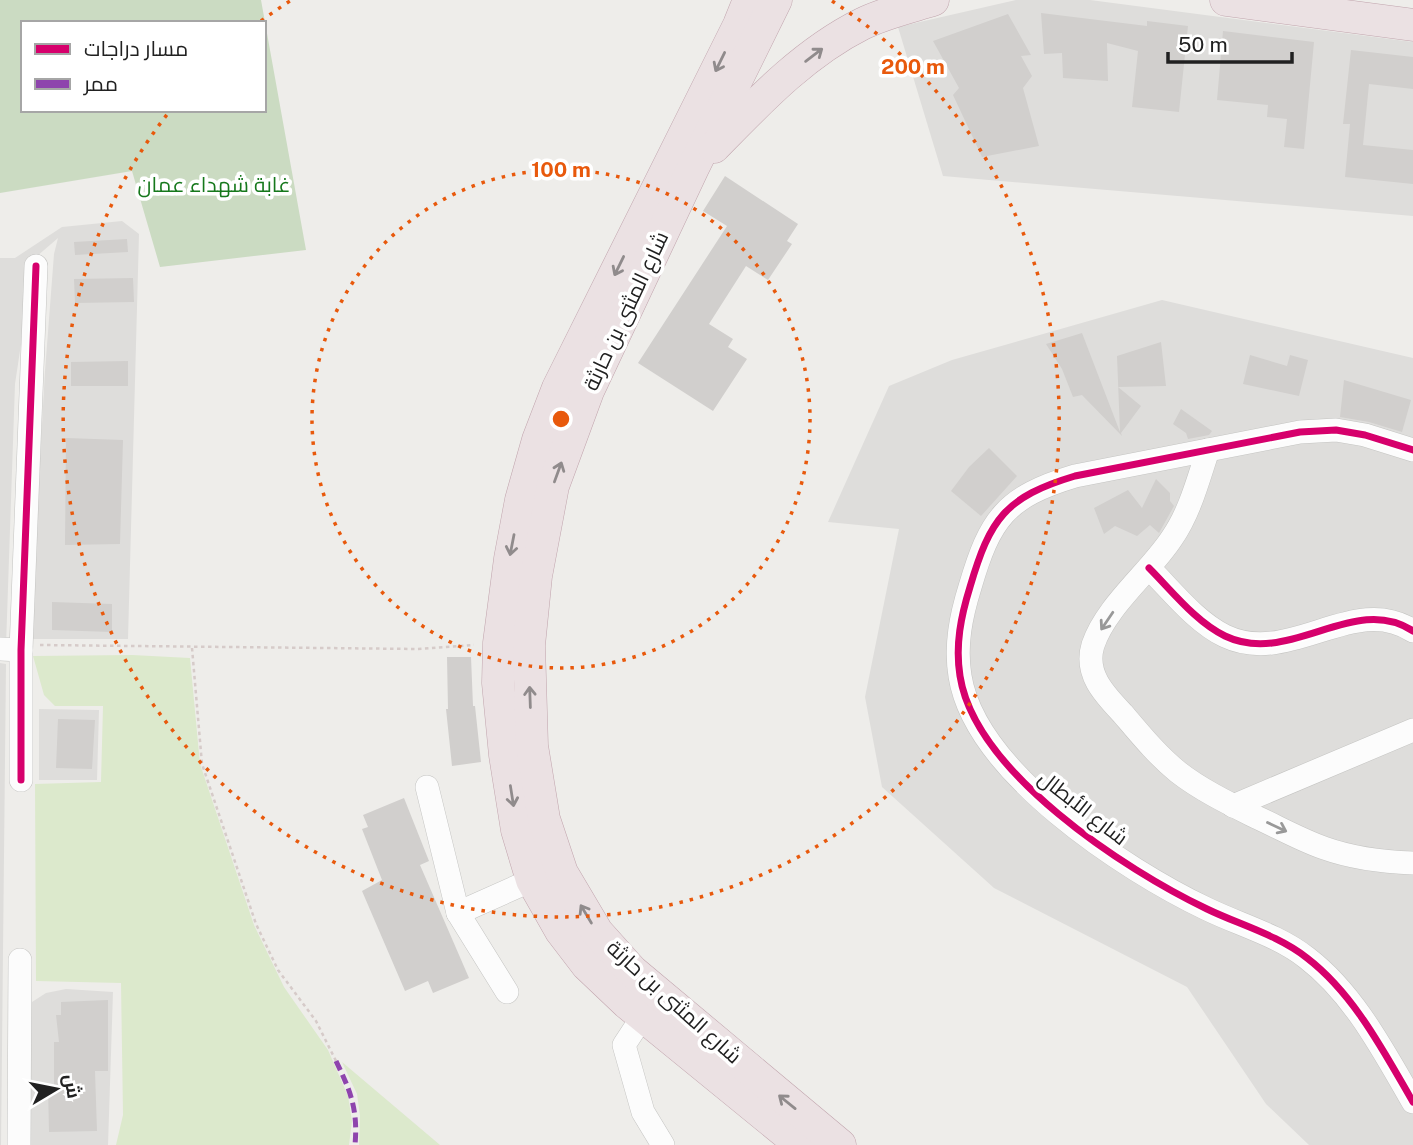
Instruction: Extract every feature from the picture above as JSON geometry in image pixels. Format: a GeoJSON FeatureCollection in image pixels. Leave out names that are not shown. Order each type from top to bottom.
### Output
{"type":"FeatureCollection","features":[{"type":"Feature","properties":{"kind":"highway","name":"شارع المثنى بن حارثة"},"geometry":{"type":"LineString","coordinates":[[776,0],[588,391],[553,486],[536,576],[529,645],[532,746],[544,819],[562,873],[597,932],[632,971],[840,1145]]}},
{"type":"Feature","properties":{"kind":"highway"},"geometry":{"type":"LineString","coordinates":[[693,168],[770,89],[820,50],[863,23],[933,0]]}},
{"type":"Feature","properties":{"kind":"highway"},"geometry":{"type":"LineString","coordinates":[[1226,0],[1413,25]]}},
{"type":"Feature","properties":{"kind":"highway"},"geometry":{"type":"LineString","coordinates":[[1390,0],[1413,3]]}},
{"type":"Feature","properties":{"kind":"highway","name":"شارع المثنى بن حارثة"},"geometry":{"type":"LineString","coordinates":[[739,8],[558,388],[538,440],[521,500],[510,559],[499,643],[498,683],[505,755],[517,830],[532,880],[561,931],[587,965],[643,1016],[801,1145]]}},
{"type":"Feature","properties":{"kind":"street"},"geometry":{"type":"LineString","coordinates":[[21,780],[14,648],[36,266]]}},
{"type":"Feature","properties":{"kind":"street","name":"شارع الأبطال"},"geometry":{"type":"LineString","coordinates":[[1413,450],[1364,435],[1336,430],[1300,432],[1075,476],[1047,484],[1008,507],[992,527],[977,563],[962,614],[957,648],[969,707],[1009,768],[1041,801],[1132,869],[1205,909],[1271,937],[1307,957],[1341,991],[1371,1033],[1413,1102]]}},
{"type":"Feature","properties":{"kind":"street"},"geometry":{"type":"LineString","coordinates":[[1208,450],[1189,506],[1173,538],[1101,629],[1093,646],[1091,662],[1094,677],[1103,693],[1158,754],[1180,774],[1234,806],[1323,848],[1355,856],[1413,863]]}},
{"type":"Feature","properties":{"kind":"street"},"geometry":{"type":"LineString","coordinates":[[1149,568],[1210,627],[1226,637],[1244,643],[1281,643],[1359,620],[1394,622],[1413,631]]}},
{"type":"Feature","properties":{"kind":"street"},"geometry":{"type":"LineString","coordinates":[[1234,806],[1413,730]]}},
{"type":"Feature","properties":{"kind":"street"},"geometry":{"type":"LineString","coordinates":[[427,787],[458,913],[507,992]]}},
{"type":"Feature","properties":{"kind":"street"},"geometry":{"type":"LineString","coordinates":[[458,913],[532,880]]}},
{"type":"Feature","properties":{"kind":"street"},"geometry":{"type":"LineString","coordinates":[[19,1145],[20,960]]}},
{"type":"Feature","properties":{"kind":"street"},"geometry":{"type":"LineString","coordinates":[[643,1016],[624,1045],[643,1112],[663,1145]]}},
{"type":"Feature","properties":{"kind":"path"},"geometry":{"type":"LineString","coordinates":[[14,648],[192,646],[417,649],[499,643]]}},
{"type":"Feature","properties":{"kind":"path"},"geometry":{"type":"LineString","coordinates":[[192,646],[202,764],[251,912],[278,970],[316,1021],[336,1061]]}},
{"type":"Feature","properties":{"kind":"shaded area"},"geometry":{"type":"Polygon","coordinates":[[[1016,0],[1090,0],[1413,42],[1413,216],[943,176],[898,27],[1016,0]]]}},
{"type":"Feature","properties":{"kind":"shaded area"},"geometry":{"type":"Polygon","coordinates":[[[122,221],[139,234],[128,639],[32,639],[45,371],[54,254],[58,238],[29,263],[15,384],[6,646],[0,646],[0,258],[15,258],[62,227],[122,221]]]}},
{"type":"Feature","properties":{"kind":"shaded area"},"geometry":{"type":"Polygon","coordinates":[[[1162,300],[1413,358],[1413,1145],[1309,1145],[1266,1104],[1187,987],[994,888],[882,787],[865,697],[899,529],[828,522],[889,386],[952,360],[1162,300]]]}},
{"type":"Feature","properties":{"kind":"shaded area"},"geometry":{"type":"Polygon","coordinates":[[[0,663],[6,664],[1,1145],[0,1145],[0,663]]]}},
{"type":"Feature","properties":{"kind":"shaded area"},"geometry":{"type":"Polygon","coordinates":[[[39,709],[99,710],[97,780],[39,780],[39,709]]]}},
{"type":"Feature","properties":{"kind":"shaded area"},"geometry":{"type":"Polygon","coordinates":[[[66,989],[113,992],[108,1145],[29,1145],[29,1024],[32,1002],[46,993],[66,989]]]}},
{"type":"Feature","properties":{"kind":"green space","name":"غابة شهداء عمان"},"geometry":{"type":"Polygon","coordinates":[[[0,0],[261,0],[265,21],[21,21],[21,112],[266,112],[266,28],[306,250],[160,267],[132,171],[0,193],[0,0]]]}},
{"type":"Feature","properties":{"kind":"green space"},"geometry":{"type":"Polygon","coordinates":[[[132,655],[190,658],[200,764],[254,925],[284,987],[328,1050],[348,1096],[352,1121],[349,1145],[116,1145],[123,1115],[121,983],[36,981],[35,784],[101,782],[103,706],[55,706],[44,695],[33,656],[132,655]]]}},
{"type":"Feature","properties":{"kind":"green space"},"geometry":{"type":"Polygon","coordinates":[[[342,1062],[440,1145],[359,1145],[360,1116],[357,1094],[342,1062]]]}},
{"type":"Feature","properties":{"kind":"building"},"geometry":{"type":"Polygon","coordinates":[[[1041,13],[1147,26],[1147,21],[1188,26],[1179,112],[1132,107],[1138,51],[1107,43],[1108,81],[1063,78],[1062,53],[1044,54],[1041,13]]]}},
{"type":"Feature","properties":{"kind":"building"},"geometry":{"type":"Polygon","coordinates":[[[1008,14],[1031,55],[1021,56],[1032,76],[1023,88],[1039,146],[982,157],[953,95],[959,88],[933,41],[1008,14]]]}},
{"type":"Feature","properties":{"kind":"building"},"geometry":{"type":"Polygon","coordinates":[[[1223,31],[1314,42],[1304,149],[1284,147],[1287,119],[1267,117],[1268,105],[1217,100],[1223,31]]]}},
{"type":"Feature","properties":{"kind":"building"},"geometry":{"type":"Polygon","coordinates":[[[1351,50],[1413,57],[1413,89],[1369,84],[1363,145],[1413,150],[1413,184],[1345,177],[1350,124],[1343,124],[1351,50]]]}},
{"type":"Feature","properties":{"kind":"building"},"geometry":{"type":"Polygon","coordinates":[[[725,176],[798,224],[787,241],[792,244],[768,280],[746,266],[709,324],[733,339],[728,347],[747,359],[713,411],[638,363],[727,226],[703,211],[725,176]]]}},
{"type":"Feature","properties":{"kind":"building"},"geometry":{"type":"Polygon","coordinates":[[[127,239],[128,252],[75,255],[74,242],[127,239]]]}},
{"type":"Feature","properties":{"kind":"building"},"geometry":{"type":"Polygon","coordinates":[[[133,278],[134,302],[75,303],[74,279],[133,278]]]}},
{"type":"Feature","properties":{"kind":"building"},"geometry":{"type":"Polygon","coordinates":[[[1082,333],[1120,432],[1118,387],[1141,406],[1121,433],[1122,436],[1082,395],[1073,397],[1062,369],[1046,344],[1082,333]]]}},
{"type":"Feature","properties":{"kind":"building"},"geometry":{"type":"Polygon","coordinates":[[[1161,342],[1166,386],[1118,387],[1117,356],[1161,342]]]}},
{"type":"Feature","properties":{"kind":"building"},"geometry":{"type":"Polygon","coordinates":[[[1250,355],[1287,366],[1290,355],[1308,360],[1299,396],[1243,384],[1250,355]]]}},
{"type":"Feature","properties":{"kind":"building"},"geometry":{"type":"Polygon","coordinates":[[[128,361],[128,386],[71,386],[71,362],[128,361]]]}},
{"type":"Feature","properties":{"kind":"building"},"geometry":{"type":"Polygon","coordinates":[[[1344,380],[1411,400],[1402,432],[1340,417],[1344,380]]]}},
{"type":"Feature","properties":{"kind":"building"},"geometry":{"type":"Polygon","coordinates":[[[1181,409],[1212,431],[1209,435],[1188,439],[1186,433],[1173,424],[1181,409]]]}},
{"type":"Feature","properties":{"kind":"building"},"geometry":{"type":"Polygon","coordinates":[[[66,438],[123,440],[120,544],[65,545],[66,438]]]}},
{"type":"Feature","properties":{"kind":"building"},"geometry":{"type":"Polygon","coordinates":[[[989,448],[1017,476],[981,516],[951,491],[969,467],[989,448]]]}},
{"type":"Feature","properties":{"kind":"building"},"geometry":{"type":"Polygon","coordinates":[[[1156,479],[1170,493],[1170,501],[1174,506],[1159,533],[1150,525],[1137,536],[1115,526],[1104,534],[1094,508],[1128,490],[1142,508],[1156,479]]]}},
{"type":"Feature","properties":{"kind":"building"},"geometry":{"type":"Polygon","coordinates":[[[52,602],[112,604],[112,632],[52,630],[52,602]]]}},
{"type":"Feature","properties":{"kind":"building"},"geometry":{"type":"Polygon","coordinates":[[[447,657],[471,657],[473,706],[481,762],[452,766],[446,709],[447,657]]]}},
{"type":"Feature","properties":{"kind":"building"},"geometry":{"type":"Polygon","coordinates":[[[58,719],[95,720],[92,769],[56,768],[58,719]]]}},
{"type":"Feature","properties":{"kind":"building"},"geometry":{"type":"Polygon","coordinates":[[[404,798],[429,861],[420,865],[469,978],[433,993],[428,981],[405,991],[362,891],[382,880],[362,829],[368,827],[363,815],[404,798]]]}},
{"type":"Feature","properties":{"kind":"building"},"geometry":{"type":"Polygon","coordinates":[[[108,1000],[108,1071],[95,1071],[97,1131],[49,1132],[48,1086],[54,1086],[54,1042],[59,1042],[56,1015],[61,1015],[61,1002],[108,1000]]]}},
{"type":"Feature","properties":{"kind":"marked path"},"geometry":{"type":"LineString","coordinates":[[336,1061],[352,1102],[355,1145]]}},
{"type":"Feature","properties":{"kind":"cycle path"},"geometry":{"type":"LineString","coordinates":[[21,780],[21,650],[36,266]]}},
{"type":"Feature","properties":{"kind":"cycle path"},"geometry":{"type":"LineString","coordinates":[[1413,450],[1365,435],[1336,430],[1300,432],[1075,476],[1051,484],[1016,502],[1004,514],[985,544],[964,609],[958,653],[960,676],[972,712],[993,747],[1023,782],[1058,814],[1136,870],[1207,909],[1284,943],[1307,958],[1324,972],[1354,1006],[1413,1102]]}},
{"type":"Feature","properties":{"kind":"cycle path"},"geometry":{"type":"LineString","coordinates":[[1149,568],[1204,623],[1225,636],[1249,643],[1274,643],[1368,620],[1391,621],[1413,631]]}}]}
